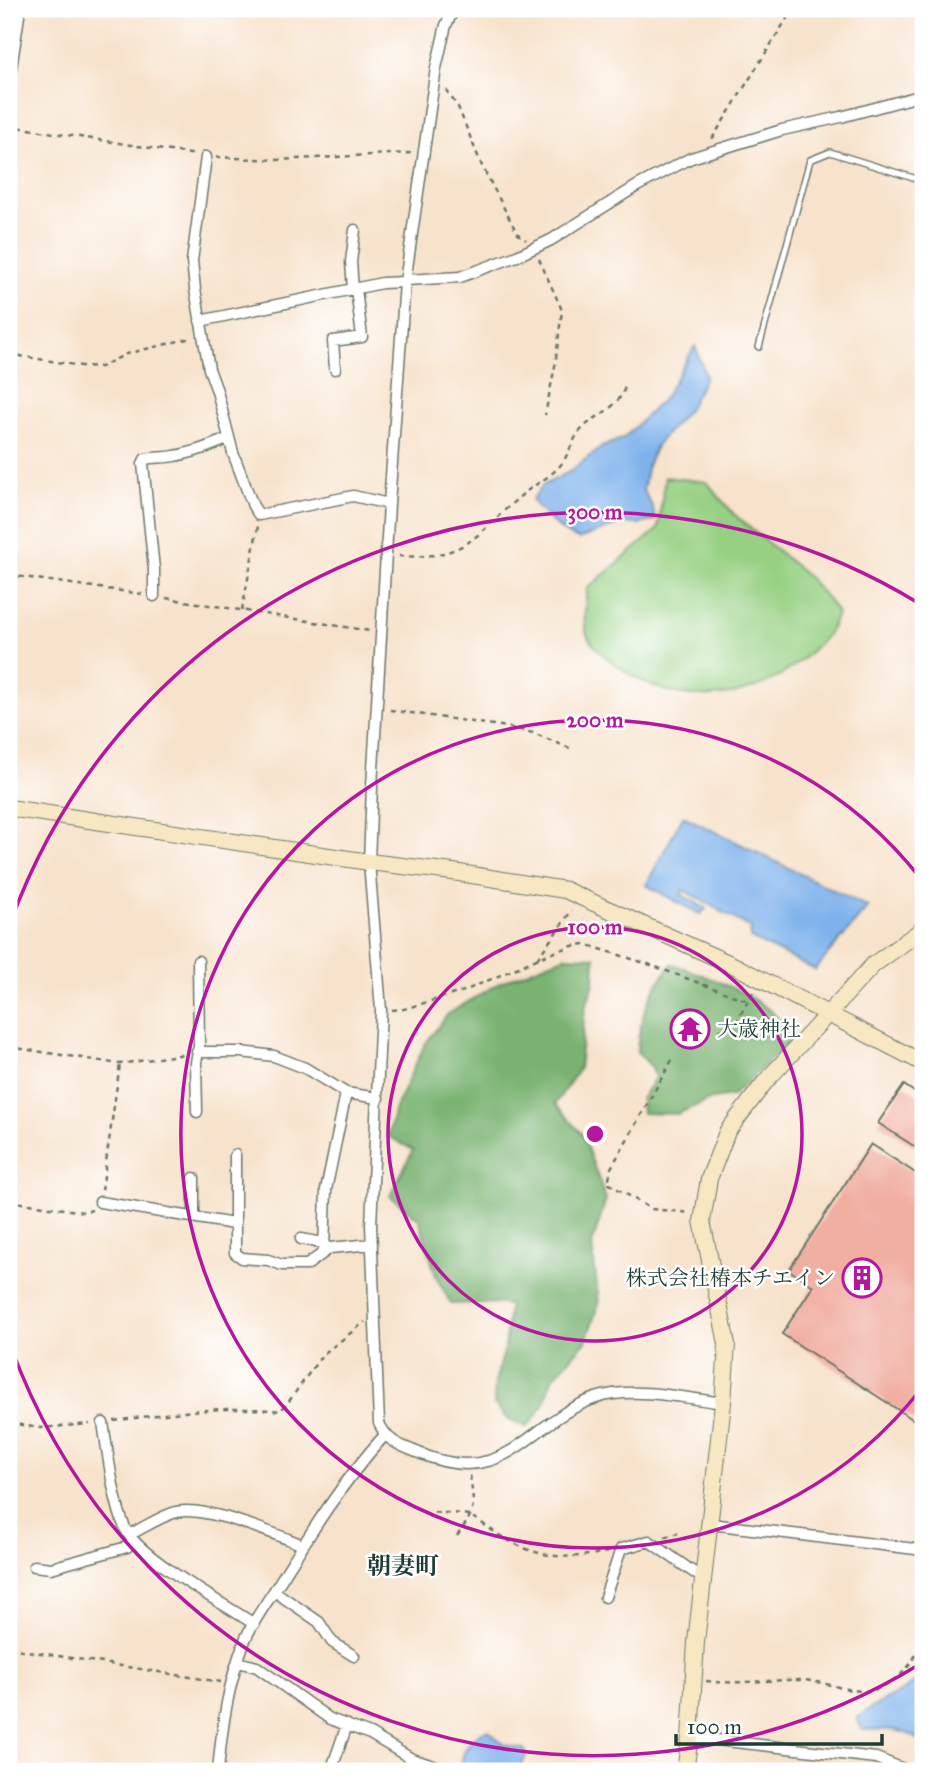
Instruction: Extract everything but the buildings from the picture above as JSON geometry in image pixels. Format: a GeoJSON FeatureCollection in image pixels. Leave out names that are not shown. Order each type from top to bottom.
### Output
{"type":"FeatureCollection","features":[{"type":"Feature","properties":{"kind":"street"},"geometry":{"type":"LineString","coordinates":[[9,82],[20,9]]}},
{"type":"Feature","properties":{"kind":"street"},"geometry":{"type":"LineString","coordinates":[[454,9],[446,25],[436,68],[406,281],[376,709],[369,862],[381,1010],[372,1244],[379,1423],[384,1436],[429,1458],[446,1463],[469,1464],[496,1460],[576,1407],[598,1397],[624,1393],[723,1403]]}},
{"type":"Feature","properties":{"kind":"street"},"geometry":{"type":"LineString","coordinates":[[200,321],[382,283],[460,277],[551,240],[668,169],[708,152],[923,94]]}},
{"type":"Feature","properties":{"kind":"street"},"geometry":{"type":"LineString","coordinates":[[206,157],[192,261],[200,321],[209,369],[253,506],[259,515],[353,496],[389,504]]}},
{"type":"Feature","properties":{"kind":"street"},"geometry":{"type":"LineString","coordinates":[[335,369],[333,341],[362,337],[351,262],[355,230]]}},
{"type":"Feature","properties":{"kind":"street"},"geometry":{"type":"LineString","coordinates":[[154,596],[154,569],[143,464],[145,459],[193,452],[229,438]]}},
{"type":"Feature","properties":{"kind":"street"},"geometry":{"type":"LineString","coordinates":[[9,808],[565,890],[760,979],[923,1063]]}},
{"type":"Feature","properties":{"kind":"street"},"geometry":{"type":"LineString","coordinates":[[685,1771],[727,1344],[702,1221],[709,1179],[727,1132],[765,1082],[873,965],[923,929]]}},
{"type":"Feature","properties":{"kind":"street"},"geometry":{"type":"LineString","coordinates":[[197,1112],[198,961]]}},
{"type":"Feature","properties":{"kind":"street"},"geometry":{"type":"LineString","coordinates":[[197,1052],[241,1052],[274,1056],[305,1069],[346,1093],[378,1098]]}},
{"type":"Feature","properties":{"kind":"street"},"geometry":{"type":"LineString","coordinates":[[235,1155],[235,1254],[242,1258],[307,1265],[323,1247],[326,1190],[346,1093]]}},
{"type":"Feature","properties":{"kind":"street"},"geometry":{"type":"LineString","coordinates":[[194,1178],[194,1217]]}},
{"type":"Feature","properties":{"kind":"street"},"geometry":{"type":"LineString","coordinates":[[100,1202],[234,1224]]}},
{"type":"Feature","properties":{"kind":"street"},"geometry":{"type":"LineString","coordinates":[[301,1239],[330,1248],[372,1244]]}},
{"type":"Feature","properties":{"kind":"street"},"geometry":{"type":"LineString","coordinates":[[103,1423],[111,1476],[125,1529],[131,1538],[186,1580],[254,1624]]}},
{"type":"Feature","properties":{"kind":"street"},"geometry":{"type":"LineString","coordinates":[[218,1771],[222,1727],[231,1684],[246,1637],[354,1469],[384,1436]]}},
{"type":"Feature","properties":{"kind":"street"},"geometry":{"type":"LineString","coordinates":[[34,1566],[51,1568],[127,1547],[131,1538],[174,1512],[192,1510],[225,1518],[303,1545]]}},
{"type":"Feature","properties":{"kind":"street"},"geometry":{"type":"LineString","coordinates":[[711,1524],[923,1550]]}},
{"type":"Feature","properties":{"kind":"street"},"geometry":{"type":"LineString","coordinates":[[605,1597],[621,1549],[649,1541],[699,1576],[705,1576]]}},
{"type":"Feature","properties":{"kind":"street"},"geometry":{"type":"LineString","coordinates":[[274,1591],[319,1622],[332,1642],[354,1656]]}},
{"type":"Feature","properties":{"kind":"street"},"geometry":{"type":"LineString","coordinates":[[238,1662],[257,1667],[330,1719],[370,1734],[412,1759],[449,1771]]}},
{"type":"Feature","properties":{"kind":"street"},"geometry":{"type":"LineString","coordinates":[[331,1771],[346,1725]]}},
{"type":"Feature","properties":{"kind":"street"},"geometry":{"type":"LineString","coordinates":[[690,1737],[876,1758],[908,1771]]}},
{"type":"Feature","properties":{"kind":"lane"},"geometry":{"type":"LineString","coordinates":[[759,347],[810,160],[830,152],[923,181]]}},
{"type":"Feature","properties":{"kind":"path"},"geometry":{"type":"LineString","coordinates":[[708,152],[710,143],[793,9]]}},
{"type":"Feature","properties":{"kind":"path"},"geometry":{"type":"LineString","coordinates":[[9,354],[101,367],[126,354],[203,334]]}},
{"type":"Feature","properties":{"kind":"path"},"geometry":{"type":"LineString","coordinates":[[385,557],[424,558],[465,546],[525,492],[558,469],[578,434],[614,407],[625,387]]}},
{"type":"Feature","properties":{"kind":"path"},"geometry":{"type":"LineString","coordinates":[[242,610],[259,515]]}},
{"type":"Feature","properties":{"kind":"path"},"geometry":{"type":"LineString","coordinates":[[9,575],[381,632]]}},
{"type":"Feature","properties":{"kind":"path"},"geometry":{"type":"LineString","coordinates":[[376,709],[507,727],[533,733],[573,750]]}},
{"type":"Feature","properties":{"kind":"path"},"geometry":{"type":"LineString","coordinates":[[537,959],[575,906],[579,896]]}},
{"type":"Feature","properties":{"kind":"path"},"geometry":{"type":"LineString","coordinates":[[381,1010],[404,1009],[464,991],[537,959],[584,944],[648,964],[748,1001]]}},
{"type":"Feature","properties":{"kind":"path"},"geometry":{"type":"LineString","coordinates":[[718,1031],[734,1026],[760,979]]}},
{"type":"Feature","properties":{"kind":"path"},"geometry":{"type":"LineString","coordinates":[[9,1047],[120,1064],[197,1052]]}},
{"type":"Feature","properties":{"kind":"path"},"geometry":{"type":"LineString","coordinates":[[672,1060],[611,1168],[608,1183],[650,1209],[704,1214]]}},
{"type":"Feature","properties":{"kind":"path"},"geometry":{"type":"LineString","coordinates":[[9,1201],[84,1212],[93,1210],[100,1202],[120,1064]]}},
{"type":"Feature","properties":{"kind":"path"},"geometry":{"type":"LineString","coordinates":[[9,1423],[40,1428],[103,1423],[199,1409],[247,1408],[280,1411],[322,1355],[361,1324],[375,1320]]}},
{"type":"Feature","properties":{"kind":"path"},"geometry":{"type":"LineString","coordinates":[[457,1536],[471,1517],[474,1504],[469,1464]]}},
{"type":"Feature","properties":{"kind":"path"},"geometry":{"type":"LineString","coordinates":[[434,1512],[471,1517],[527,1551],[549,1556],[583,1556],[621,1549]]}},
{"type":"Feature","properties":{"kind":"path"},"geometry":{"type":"LineString","coordinates":[[692,1679],[726,1684],[807,1680],[863,1692],[882,1689],[899,1676],[914,1657],[922,1638],[923,1604]]}},
{"type":"Feature","properties":{"kind":"path"},"geometry":{"type":"LineString","coordinates":[[9,1648],[231,1684]]}},
{"type":"Feature","properties":{"kind":"green space"},"geometry":{"type":"Polygon","coordinates":[[[665,477],[707,482],[735,515],[815,585],[837,613],[829,632],[785,673],[762,685],[737,693],[687,695],[638,679],[608,659],[588,637],[585,620],[587,589],[658,529],[665,477]]]}},
{"type":"Feature","properties":{"kind":"green space"},"geometry":{"type":"Polygon","coordinates":[[[566,956],[595,957],[594,983],[585,1008],[579,1069],[555,1104],[582,1134],[606,1199],[592,1245],[599,1303],[586,1341],[553,1378],[543,1406],[527,1427],[509,1420],[494,1404],[495,1382],[504,1352],[509,1305],[451,1304],[436,1276],[419,1219],[390,1196],[413,1150],[388,1136],[395,1108],[425,1044],[448,1014],[501,982],[566,956]]]}},
{"type":"Feature","properties":{"kind":"green space"},"geometry":{"type":"Polygon","coordinates":[[[672,964],[731,987],[761,1004],[784,1026],[789,1043],[732,1096],[711,1099],[677,1114],[642,1113],[641,1099],[655,1078],[652,1067],[637,1052],[640,1027],[652,994],[672,964]]]}},
{"type":"Feature","properties":{"kind":"water"},"geometry":{"type":"Polygon","coordinates":[[[695,346],[706,376],[688,410],[657,444],[648,463],[643,490],[653,508],[655,520],[639,524],[622,523],[579,539],[560,529],[532,500],[542,486],[569,472],[602,447],[624,438],[664,398],[695,346]]]}},
{"type":"Feature","properties":{"kind":"water"},"geometry":{"type":"Polygon","coordinates":[[[683,816],[868,907],[815,970],[750,938],[751,928],[683,890],[681,894],[706,909],[700,914],[646,885],[683,816]]]}},
{"type":"Feature","properties":{"kind":"water"},"geometry":{"type":"Polygon","coordinates":[[[923,1674],[923,1743],[902,1732],[887,1729],[862,1730],[857,1718],[908,1687],[923,1674]]]}},
{"type":"Feature","properties":{"kind":"water"},"geometry":{"type":"Polygon","coordinates":[[[487,1730],[505,1745],[524,1749],[527,1754],[518,1771],[464,1771],[462,1765],[467,1746],[476,1736],[487,1730]]]}},
{"type":"Feature","properties":{"kind":"place","name":"大歳神社"},"geometry":{"type":"Point","coordinates":[690,1029]}},
{"type":"Feature","properties":{"kind":"place","name":"株式会社椿本チエイン"},"geometry":{"type":"Point","coordinates":[862,1278]}},
{"type":"Feature","properties":{"kind":"district","name":"朝妻町"},"geometry":{"type":"Point","coordinates":[403,1566]}}]}
